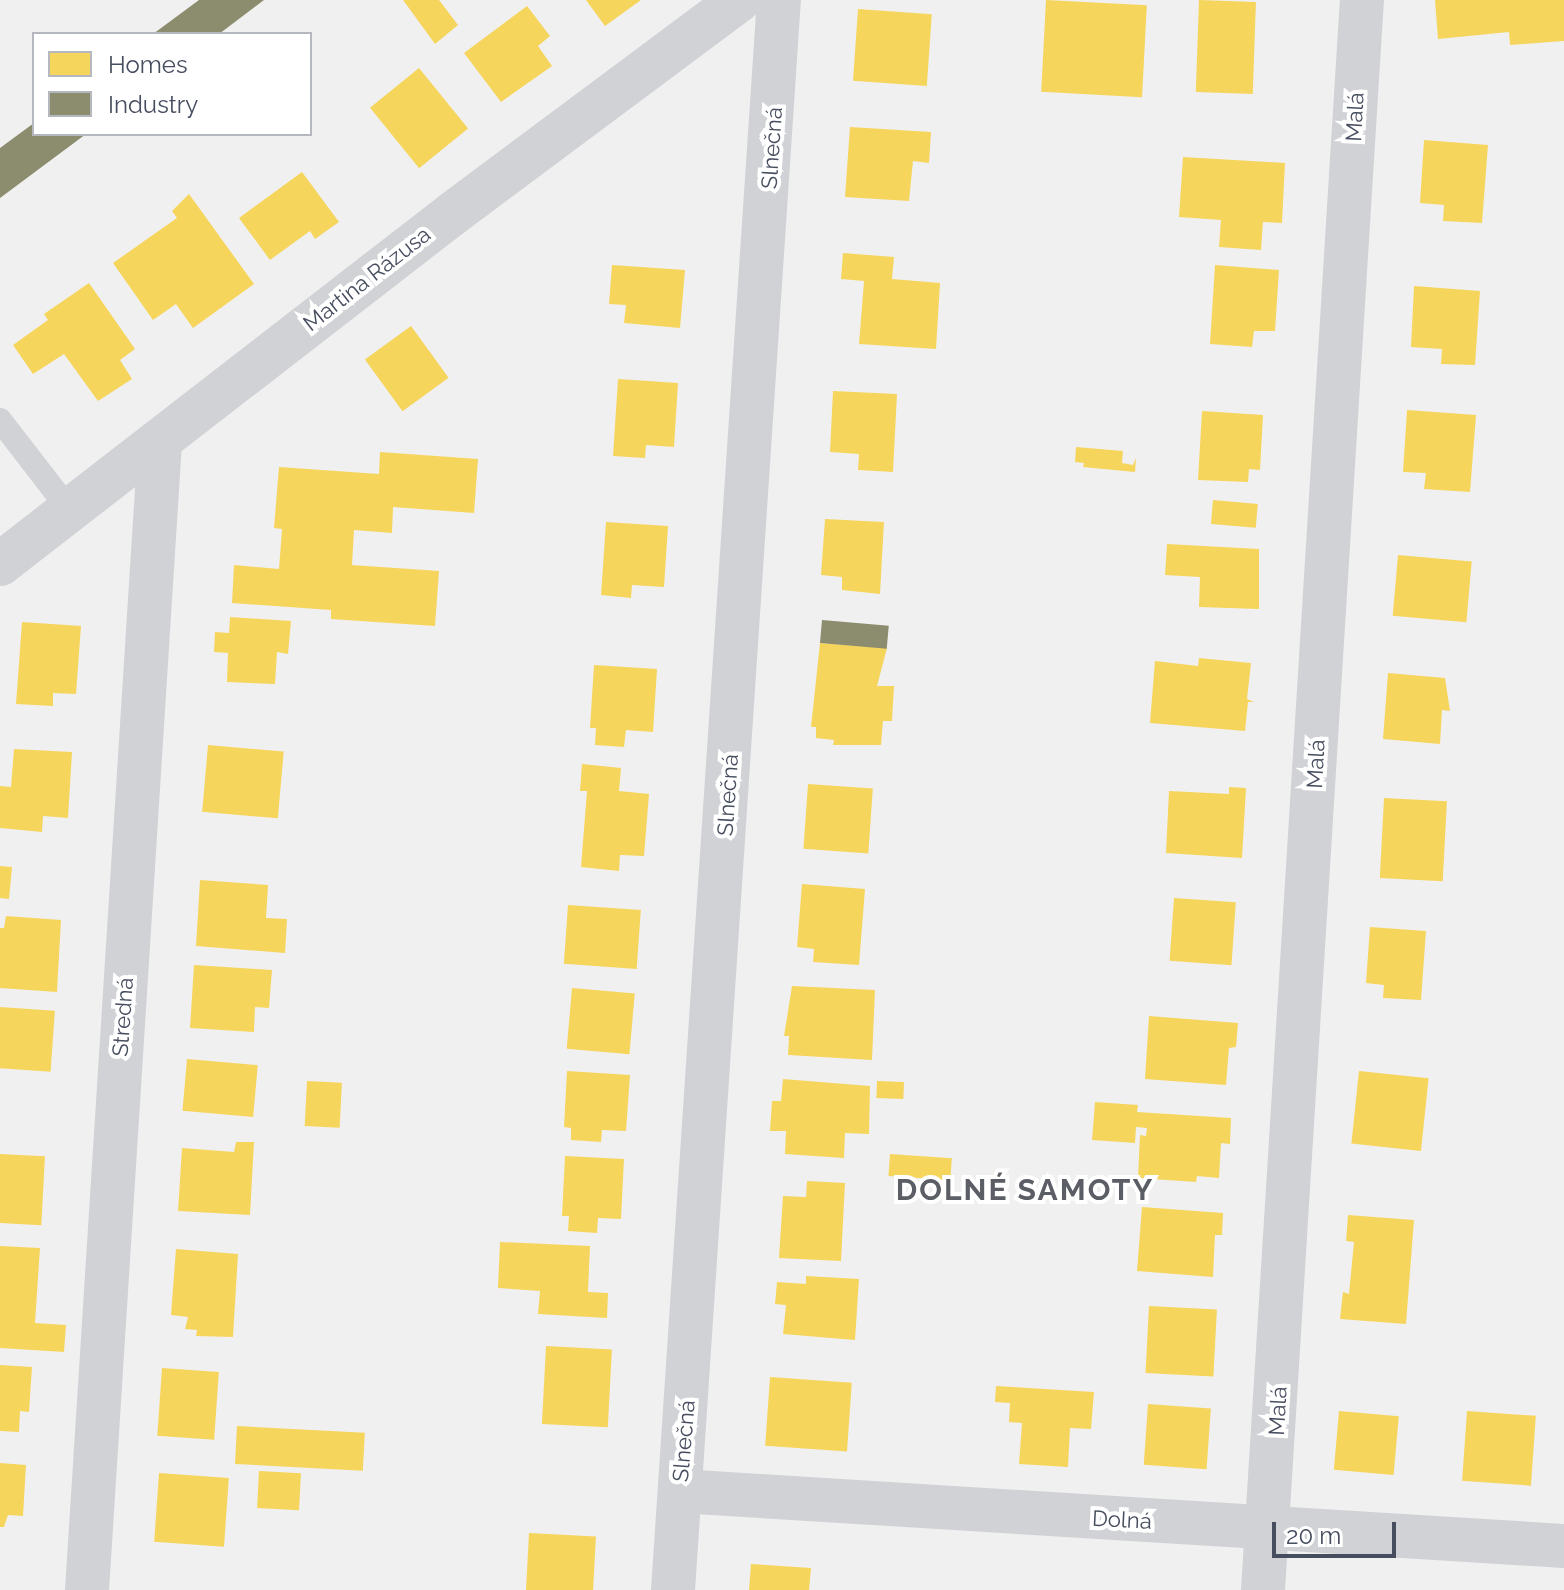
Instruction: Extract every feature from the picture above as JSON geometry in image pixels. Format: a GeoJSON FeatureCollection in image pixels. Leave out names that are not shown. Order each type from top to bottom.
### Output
{"type":"FeatureCollection","features":[{"type":"Feature","properties":{"kind":"street","name":"Martina Rázusa"},"geometry":{"type":"LineString","coordinates":[[0,564],[72,513],[452,214],[739,0]]}},
{"type":"Feature","properties":{"kind":"street","name":"Slnečná"},"geometry":{"type":"LineString","coordinates":[[673,1590],[779,0]]}},
{"type":"Feature","properties":{"kind":"street","name":"Malá"},"geometry":{"type":"LineString","coordinates":[[1263,1590],[1271,1528],[1362,0]]}},
{"type":"Feature","properties":{"kind":"street","name":"Stredná"},"geometry":{"type":"LineString","coordinates":[[87,1590],[160,444]]}},
{"type":"Feature","properties":{"kind":"street","name":"Dolná"},"geometry":{"type":"LineString","coordinates":[[680,1491],[1564,1546]]}},
{"type":"Feature","properties":{"kind":"lane"},"geometry":{"type":"LineString","coordinates":[[0,420],[72,513]]}},
{"type":"Feature","properties":{"kind":"building: Homes"},"geometry":{"type":"Polygon","coordinates":[[[403,0],[439,0],[458,25],[435,44],[403,0]]]}},
{"type":"Feature","properties":{"kind":"building: Homes"},"geometry":{"type":"Polygon","coordinates":[[[586,0],[641,0],[605,26],[586,0]]]}},
{"type":"Feature","properties":{"kind":"building: Homes"},"geometry":{"type":"Polygon","coordinates":[[[1046,0],[1147,5],[1142,97],[1041,92],[1046,0]]]}},
{"type":"Feature","properties":{"kind":"building: Homes"},"geometry":{"type":"Polygon","coordinates":[[[1199,0],[1256,2],[1253,94],[1196,92],[1199,0]]]}},
{"type":"Feature","properties":{"kind":"building: Homes"},"geometry":{"type":"Polygon","coordinates":[[[1435,0],[1564,0],[1564,41],[1510,45],[1509,32],[1438,39],[1435,0]]]}},
{"type":"Feature","properties":{"kind":"building: Homes"},"geometry":{"type":"Polygon","coordinates":[[[527,6],[550,36],[538,46],[552,66],[501,102],[464,53],[527,6]]]}},
{"type":"Feature","properties":{"kind":"building: Homes"},"geometry":{"type":"Polygon","coordinates":[[[858,9],[932,14],[927,86],[853,81],[858,9]]]}},
{"type":"Feature","properties":{"kind":"building: Homes"},"geometry":{"type":"Polygon","coordinates":[[[419,68],[468,129],[419,168],[370,108],[419,68]]]}},
{"type":"Feature","properties":{"kind":"building: Homes"},"geometry":{"type":"Polygon","coordinates":[[[850,127],[931,132],[929,163],[913,161],[909,201],[845,197],[850,127]]]}},
{"type":"Feature","properties":{"kind":"building: Homes"},"geometry":{"type":"Polygon","coordinates":[[[1424,140],[1488,145],[1482,223],[1443,221],[1444,205],[1420,203],[1424,140]]]}},
{"type":"Feature","properties":{"kind":"building: Homes"},"geometry":{"type":"Polygon","coordinates":[[[1183,157],[1285,163],[1282,223],[1263,222],[1261,250],[1219,247],[1221,220],[1179,217],[1183,157]]]}},
{"type":"Feature","properties":{"kind":"building: Homes"},"geometry":{"type":"Polygon","coordinates":[[[302,172],[339,222],[315,239],[310,231],[270,260],[239,218],[302,172]]]}},
{"type":"Feature","properties":{"kind":"building: Homes"},"geometry":{"type":"Polygon","coordinates":[[[189,194],[254,284],[193,328],[176,304],[153,320],[113,263],[177,218],[172,211],[189,194]]]}},
{"type":"Feature","properties":{"kind":"building: Homes"},"geometry":{"type":"Polygon","coordinates":[[[843,253],[894,257],[892,279],[940,283],[936,349],[859,344],[864,281],[841,279],[843,253]]]}},
{"type":"Feature","properties":{"kind":"building: Homes"},"geometry":{"type":"Polygon","coordinates":[[[612,265],[685,270],[680,328],[624,323],[626,305],[609,304],[612,265]]]}},
{"type":"Feature","properties":{"kind":"building: Homes"},"geometry":{"type":"Polygon","coordinates":[[[1215,265],[1279,270],[1275,331],[1254,331],[1252,347],[1210,344],[1215,265]]]}},
{"type":"Feature","properties":{"kind":"building: Homes"},"geometry":{"type":"Polygon","coordinates":[[[89,283],[135,349],[120,360],[132,379],[98,401],[64,354],[33,374],[13,345],[48,320],[44,314],[89,283]]]}},
{"type":"Feature","properties":{"kind":"building: Homes"},"geometry":{"type":"Polygon","coordinates":[[[1414,286],[1480,291],[1475,365],[1441,364],[1442,349],[1411,347],[1414,286]]]}},
{"type":"Feature","properties":{"kind":"building: Homes"},"geometry":{"type":"Polygon","coordinates":[[[411,326],[449,378],[403,411],[365,360],[411,326]]]}},
{"type":"Feature","properties":{"kind":"building: Homes"},"geometry":{"type":"Polygon","coordinates":[[[618,379],[678,383],[674,447],[646,445],[645,458],[613,456],[618,379]]]}},
{"type":"Feature","properties":{"kind":"building: Homes"},"geometry":{"type":"Polygon","coordinates":[[[833,391],[897,394],[893,472],[858,470],[859,454],[830,452],[833,391]]]}},
{"type":"Feature","properties":{"kind":"building: Homes"},"geometry":{"type":"Polygon","coordinates":[[[1407,410],[1476,415],[1470,492],[1424,489],[1426,473],[1403,472],[1407,410]]]}},
{"type":"Feature","properties":{"kind":"building: Homes"},"geometry":{"type":"Polygon","coordinates":[[[1202,411],[1263,415],[1260,470],[1249,469],[1248,482],[1198,480],[1202,411]]]}},
{"type":"Feature","properties":{"kind":"building: Homes"},"geometry":{"type":"Polygon","coordinates":[[[1076,447],[1123,451],[1122,463],[1133,465],[1136,458],[1135,472],[1083,467],[1084,463],[1075,462],[1076,447]]]}},
{"type":"Feature","properties":{"kind":"building: Homes"},"geometry":{"type":"Polygon","coordinates":[[[380,452],[478,459],[474,513],[393,507],[392,533],[354,530],[352,565],[439,571],[435,626],[331,619],[331,610],[232,603],[234,565],[279,569],[282,529],[274,528],[279,467],[379,474],[380,452]]]}},
{"type":"Feature","properties":{"kind":"building: Homes"},"geometry":{"type":"Polygon","coordinates":[[[1213,500],[1258,504],[1256,528],[1211,524],[1213,500]]]}},
{"type":"Feature","properties":{"kind":"building: Homes"},"geometry":{"type":"Polygon","coordinates":[[[825,519],[884,522],[880,594],[842,590],[842,577],[821,575],[825,519]]]}},
{"type":"Feature","properties":{"kind":"building: Homes"},"geometry":{"type":"Polygon","coordinates":[[[606,522],[668,526],[664,587],[632,585],[631,598],[601,595],[606,522]]]}},
{"type":"Feature","properties":{"kind":"building: Homes"},"geometry":{"type":"Polygon","coordinates":[[[1167,544],[1259,549],[1259,609],[1199,607],[1200,577],[1165,575],[1167,544]]]}},
{"type":"Feature","properties":{"kind":"building: Homes"},"geometry":{"type":"Polygon","coordinates":[[[1398,555],[1472,561],[1466,622],[1393,616],[1398,555]]]}},
{"type":"Feature","properties":{"kind":"building: Homes"},"geometry":{"type":"Polygon","coordinates":[[[230,617],[291,621],[288,654],[277,652],[275,684],[227,682],[228,653],[214,652],[215,632],[229,633],[230,617]]]}},
{"type":"Feature","properties":{"kind":"building: Homes"},"geometry":{"type":"Polygon","coordinates":[[[22,622],[81,626],[76,694],[53,693],[53,706],[16,704],[22,622]]]}},
{"type":"Feature","properties":{"kind":"building: Homes"},"geometry":{"type":"Polygon","coordinates":[[[820,643],[887,648],[877,686],[894,686],[892,721],[883,721],[881,745],[833,745],[834,740],[816,738],[816,727],[811,727],[820,643]]]}},
{"type":"Feature","properties":{"kind":"building: Homes"},"geometry":{"type":"Polygon","coordinates":[[[1199,658],[1251,663],[1247,699],[1254,702],[1248,702],[1245,731],[1150,723],[1155,661],[1198,666],[1199,658]]]}},
{"type":"Feature","properties":{"kind":"building: Homes"},"geometry":{"type":"Polygon","coordinates":[[[594,665],[657,669],[653,732],[626,730],[624,747],[595,745],[596,728],[590,728],[594,665]]]}},
{"type":"Feature","properties":{"kind":"building: Homes"},"geometry":{"type":"Polygon","coordinates":[[[1388,673],[1445,678],[1450,711],[1442,710],[1440,744],[1383,739],[1388,673]]]}},
{"type":"Feature","properties":{"kind":"building: Homes"},"geometry":{"type":"Polygon","coordinates":[[[208,745],[284,752],[278,818],[202,812],[208,745]]]}},
{"type":"Feature","properties":{"kind":"building: Homes"},"geometry":{"type":"Polygon","coordinates":[[[14,749],[72,752],[68,818],[43,816],[42,832],[0,828],[0,786],[11,787],[14,749]]]}},
{"type":"Feature","properties":{"kind":"building: Homes"},"geometry":{"type":"Polygon","coordinates":[[[582,764],[621,768],[619,791],[649,794],[644,856],[620,855],[619,871],[581,867],[587,791],[580,791],[582,764]]]}},
{"type":"Feature","properties":{"kind":"building: Homes"},"geometry":{"type":"Polygon","coordinates":[[[808,784],[873,789],[868,853],[803,849],[808,784]]]}},
{"type":"Feature","properties":{"kind":"building: Homes"},"geometry":{"type":"Polygon","coordinates":[[[1229,787],[1246,788],[1242,858],[1166,853],[1169,791],[1229,794],[1229,787]]]}},
{"type":"Feature","properties":{"kind":"building: Homes"},"geometry":{"type":"Polygon","coordinates":[[[1384,798],[1447,801],[1443,881],[1380,878],[1384,798]]]}},
{"type":"Feature","properties":{"kind":"building: Homes"},"geometry":{"type":"Polygon","coordinates":[[[0,866],[12,867],[9,899],[0,898],[0,866]]]}},
{"type":"Feature","properties":{"kind":"building: Homes"},"geometry":{"type":"Polygon","coordinates":[[[200,880],[268,885],[266,918],[287,919],[285,953],[196,946],[200,880]]]}},
{"type":"Feature","properties":{"kind":"building: Homes"},"geometry":{"type":"Polygon","coordinates":[[[802,884],[865,889],[859,965],[813,962],[814,949],[797,947],[802,884]]]}},
{"type":"Feature","properties":{"kind":"building: Homes"},"geometry":{"type":"Polygon","coordinates":[[[1174,898],[1236,902],[1231,965],[1170,961],[1174,898]]]}},
{"type":"Feature","properties":{"kind":"building: Homes"},"geometry":{"type":"Polygon","coordinates":[[[568,905],[641,910],[637,969],[564,964],[568,905]]]}},
{"type":"Feature","properties":{"kind":"building: Homes"},"geometry":{"type":"Polygon","coordinates":[[[6,916],[61,920],[57,992],[0,988],[0,928],[4,928],[6,916]]]}},
{"type":"Feature","properties":{"kind":"building: Homes"},"geometry":{"type":"Polygon","coordinates":[[[1370,927],[1426,931],[1421,1000],[1383,998],[1384,985],[1366,983],[1370,927]]]}},
{"type":"Feature","properties":{"kind":"building: Homes"},"geometry":{"type":"Polygon","coordinates":[[[194,965],[272,970],[269,1008],[255,1007],[254,1032],[190,1028],[194,965]]]}},
{"type":"Feature","properties":{"kind":"building: Homes"},"geometry":{"type":"Polygon","coordinates":[[[792,986],[875,990],[872,1060],[788,1055],[789,1036],[784,1036],[792,986]]]}},
{"type":"Feature","properties":{"kind":"building: Homes"},"geometry":{"type":"Polygon","coordinates":[[[572,988],[635,993],[629,1054],[567,1049],[572,988]]]}},
{"type":"Feature","properties":{"kind":"building: Homes"},"geometry":{"type":"Polygon","coordinates":[[[0,1007],[55,1011],[51,1072],[0,1068],[0,1007]]]}},
{"type":"Feature","properties":{"kind":"building: Homes"},"geometry":{"type":"Polygon","coordinates":[[[1149,1016],[1238,1023],[1236,1047],[1229,1048],[1226,1085],[1145,1079],[1149,1016]]]}},
{"type":"Feature","properties":{"kind":"building: Homes"},"geometry":{"type":"Polygon","coordinates":[[[187,1059],[258,1065],[253,1117],[182,1111],[187,1059]]]}},
{"type":"Feature","properties":{"kind":"building: Homes"},"geometry":{"type":"Polygon","coordinates":[[[567,1071],[630,1075],[626,1131],[602,1130],[601,1142],[571,1140],[571,1128],[564,1127],[567,1071]]]}},
{"type":"Feature","properties":{"kind":"building: Homes"},"geometry":{"type":"Polygon","coordinates":[[[1359,1071],[1429,1078],[1421,1151],[1351,1144],[1359,1071]]]}},
{"type":"Feature","properties":{"kind":"building: Homes"},"geometry":{"type":"Polygon","coordinates":[[[783,1079],[870,1086],[869,1134],[845,1133],[844,1158],[785,1154],[786,1131],[770,1131],[772,1101],[781,1101],[783,1079]]]}},
{"type":"Feature","properties":{"kind":"building: Homes"},"geometry":{"type":"Polygon","coordinates":[[[307,1081],[342,1083],[340,1128],[305,1126],[307,1081]]]}},
{"type":"Feature","properties":{"kind":"building: Homes"},"geometry":{"type":"Polygon","coordinates":[[[877,1081],[904,1082],[903,1099],[876,1098],[877,1081]]]}},
{"type":"Feature","properties":{"kind":"building: Homes"},"geometry":{"type":"Polygon","coordinates":[[[1095,1102],[1138,1105],[1137,1112],[1231,1118],[1230,1144],[1221,1143],[1219,1178],[1197,1176],[1196,1182],[1138,1178],[1140,1135],[1146,1136],[1147,1128],[1136,1127],[1135,1143],[1092,1140],[1095,1102]]]}},
{"type":"Feature","properties":{"kind":"building: Homes"},"geometry":{"type":"Polygon","coordinates":[[[236,1142],[254,1142],[250,1215],[178,1211],[182,1148],[234,1152],[236,1142]]]}},
{"type":"Feature","properties":{"kind":"building: Homes"},"geometry":{"type":"Polygon","coordinates":[[[0,1154],[45,1156],[41,1225],[0,1223],[0,1154]]]}},
{"type":"Feature","properties":{"kind":"building: Homes"},"geometry":{"type":"Polygon","coordinates":[[[890,1154],[952,1158],[950,1180],[888,1176],[890,1154]]]}},
{"type":"Feature","properties":{"kind":"building: Homes"},"geometry":{"type":"Polygon","coordinates":[[[565,1156],[624,1159],[621,1219],[598,1218],[597,1233],[568,1231],[569,1216],[562,1216],[565,1156]]]}},
{"type":"Feature","properties":{"kind":"building: Homes"},"geometry":{"type":"Polygon","coordinates":[[[807,1181],[845,1183],[841,1261],[779,1258],[783,1196],[806,1197],[807,1181]]]}},
{"type":"Feature","properties":{"kind":"building: Homes"},"geometry":{"type":"Polygon","coordinates":[[[1142,1207],[1223,1213],[1222,1235],[1215,1235],[1213,1277],[1137,1271],[1142,1207]]]}},
{"type":"Feature","properties":{"kind":"building: Homes"},"geometry":{"type":"Polygon","coordinates":[[[1348,1215],[1414,1220],[1406,1324],[1340,1319],[1343,1292],[1349,1294],[1354,1242],[1346,1241],[1348,1215]]]}},
{"type":"Feature","properties":{"kind":"building: Homes"},"geometry":{"type":"Polygon","coordinates":[[[500,1242],[590,1246],[588,1292],[608,1293],[607,1318],[538,1314],[540,1291],[498,1288],[500,1242]]]}},
{"type":"Feature","properties":{"kind":"building: Homes"},"geometry":{"type":"Polygon","coordinates":[[[0,1246],[40,1248],[35,1323],[66,1325],[64,1352],[0,1348],[0,1246]]]}},
{"type":"Feature","properties":{"kind":"building: Homes"},"geometry":{"type":"Polygon","coordinates":[[[176,1249],[238,1254],[233,1337],[196,1336],[197,1330],[185,1329],[188,1317],[171,1315],[176,1249]]]}},
{"type":"Feature","properties":{"kind":"building: Homes"},"geometry":{"type":"Polygon","coordinates":[[[806,1276],[859,1279],[855,1340],[783,1334],[786,1305],[775,1304],[777,1282],[806,1284],[806,1276]]]}},
{"type":"Feature","properties":{"kind":"building: Homes"},"geometry":{"type":"Polygon","coordinates":[[[1149,1306],[1217,1310],[1213,1376],[1145,1373],[1149,1306]]]}},
{"type":"Feature","properties":{"kind":"building: Homes"},"geometry":{"type":"Polygon","coordinates":[[[546,1346],[612,1349],[608,1427],[542,1424],[546,1346]]]}},
{"type":"Feature","properties":{"kind":"building: Homes"},"geometry":{"type":"Polygon","coordinates":[[[0,1365],[32,1367],[29,1412],[20,1411],[19,1432],[0,1431],[0,1365]]]}},
{"type":"Feature","properties":{"kind":"building: Homes"},"geometry":{"type":"Polygon","coordinates":[[[162,1368],[219,1372],[214,1440],[157,1436],[162,1368]]]}},
{"type":"Feature","properties":{"kind":"building: Homes"},"geometry":{"type":"Polygon","coordinates":[[[770,1377],[852,1383],[847,1452],[765,1446],[770,1377]]]}},
{"type":"Feature","properties":{"kind":"building: Homes"},"geometry":{"type":"Polygon","coordinates":[[[996,1386],[1094,1392],[1091,1429],[1070,1428],[1068,1467],[1019,1464],[1022,1423],[1009,1422],[1010,1403],[995,1402],[996,1386]]]}},
{"type":"Feature","properties":{"kind":"building: Homes"},"geometry":{"type":"Polygon","coordinates":[[[1148,1404],[1211,1408],[1207,1469],[1144,1465],[1148,1404]]]}},
{"type":"Feature","properties":{"kind":"building: Homes"},"geometry":{"type":"Polygon","coordinates":[[[1339,1411],[1399,1416],[1394,1475],[1334,1470],[1339,1411]]]}},
{"type":"Feature","properties":{"kind":"building: Homes"},"geometry":{"type":"Polygon","coordinates":[[[1467,1411],[1536,1416],[1531,1486],[1462,1481],[1467,1411]]]}},
{"type":"Feature","properties":{"kind":"building: Homes"},"geometry":{"type":"Polygon","coordinates":[[[237,1426],[365,1433],[363,1471],[235,1464],[237,1426]]]}},
{"type":"Feature","properties":{"kind":"building: Homes"},"geometry":{"type":"Polygon","coordinates":[[[0,1463],[26,1465],[23,1516],[8,1515],[4,1527],[0,1527],[0,1463]]]}},
{"type":"Feature","properties":{"kind":"building: Homes"},"geometry":{"type":"Polygon","coordinates":[[[259,1471],[301,1473],[299,1510],[257,1508],[259,1471]]]}},
{"type":"Feature","properties":{"kind":"building: Homes"},"geometry":{"type":"Polygon","coordinates":[[[159,1473],[229,1478],[224,1547],[154,1542],[159,1473]]]}},
{"type":"Feature","properties":{"kind":"building: Homes"},"geometry":{"type":"Polygon","coordinates":[[[529,1533],[596,1537],[593,1590],[526,1590],[529,1533]]]}},
{"type":"Feature","properties":{"kind":"building: Homes"},"geometry":{"type":"Polygon","coordinates":[[[751,1564],[811,1568],[809,1590],[749,1590],[751,1564]]]}},
{"type":"Feature","properties":{"kind":"building: Industry"},"geometry":{"type":"Polygon","coordinates":[[[199,0],[264,0],[222,32],[156,32],[199,0]]]}},
{"type":"Feature","properties":{"kind":"building: Industry"},"geometry":{"type":"Polygon","coordinates":[[[32,124],[32,136],[83,136],[0,198],[0,148],[32,124]]]}},
{"type":"Feature","properties":{"kind":"building: Industry"},"geometry":{"type":"Polygon","coordinates":[[[822,620],[889,626],[887,649],[820,643],[822,620]]]}},
{"type":"Feature","properties":{"kind":"district","name":"DOLNÉ SAMOTY"},"geometry":{"type":"Point","coordinates":[1025,1190]}}]}
